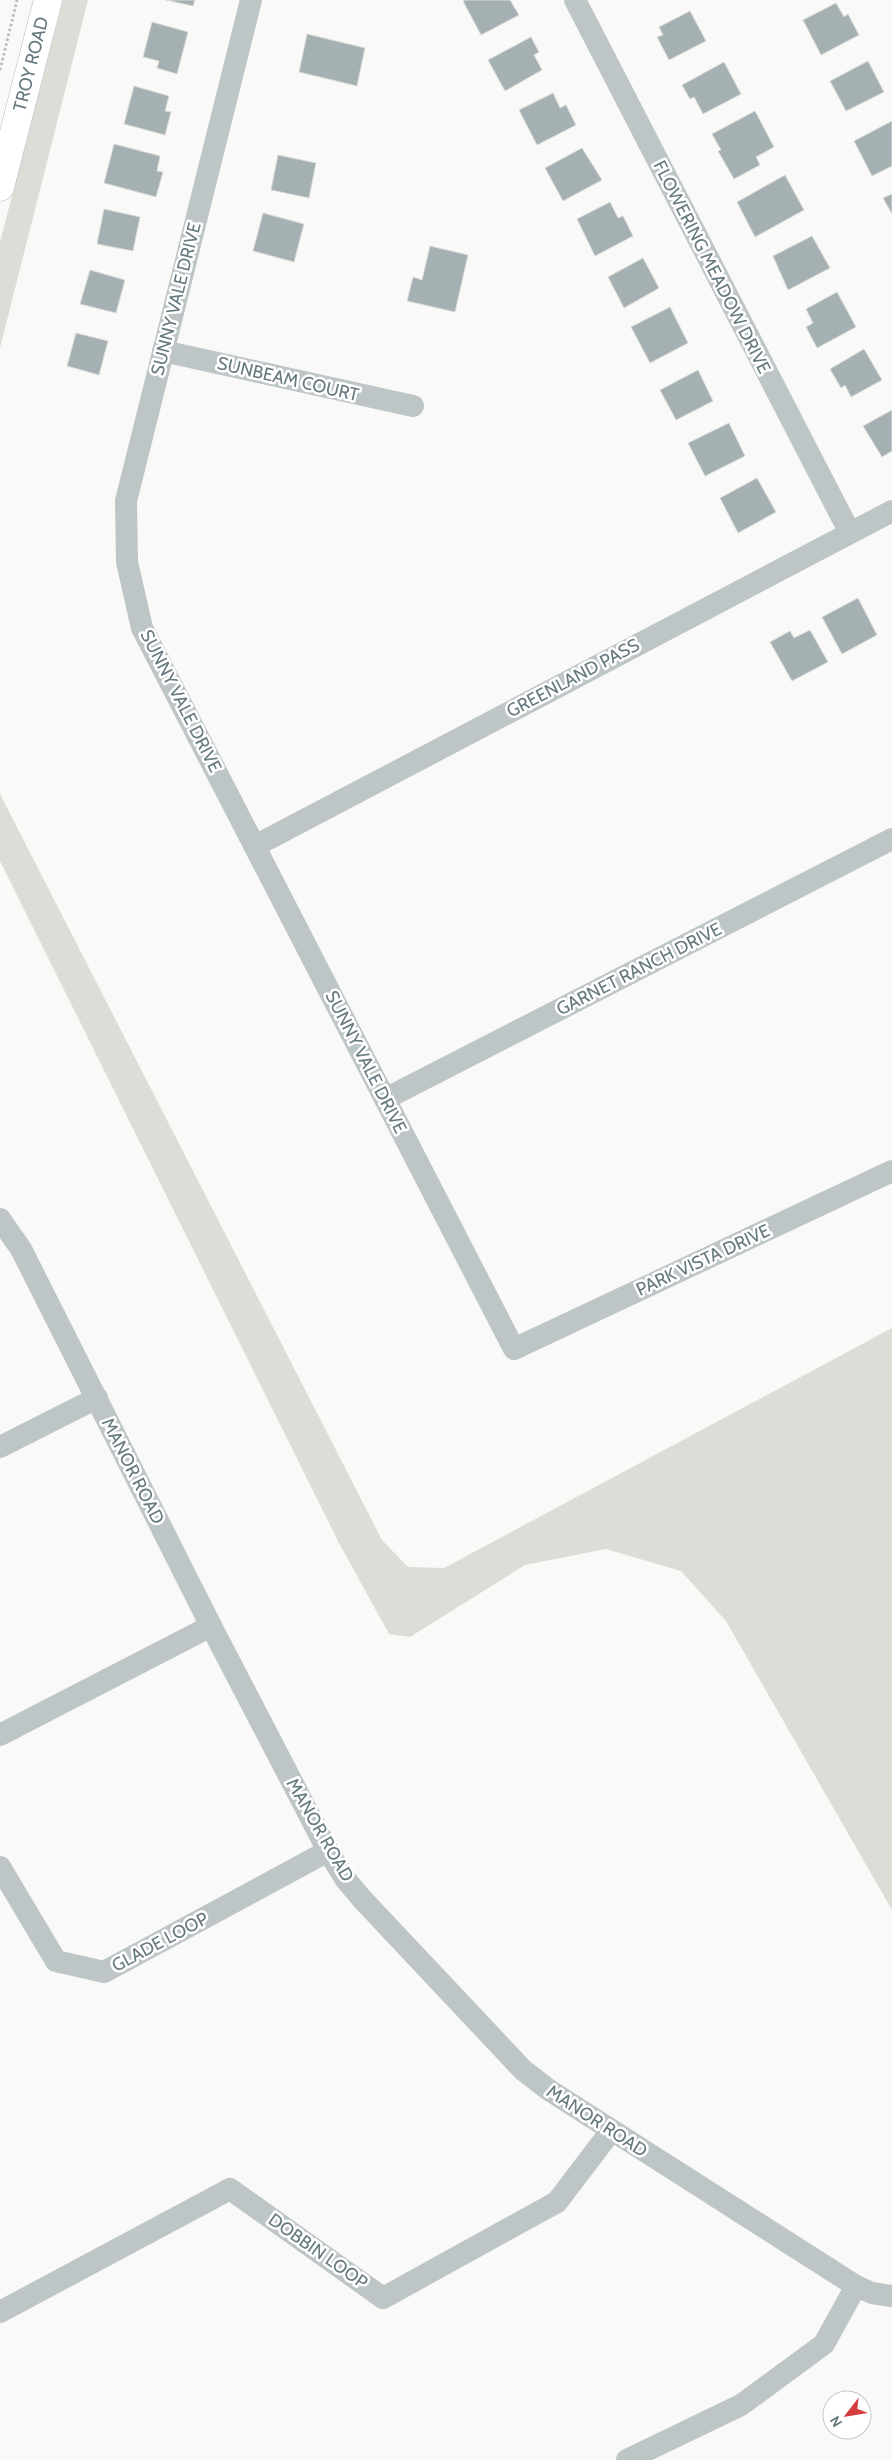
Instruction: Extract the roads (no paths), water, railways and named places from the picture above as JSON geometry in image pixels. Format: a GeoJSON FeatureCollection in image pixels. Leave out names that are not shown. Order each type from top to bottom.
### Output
{"type":"FeatureCollection","features":[{"type":"Feature","properties":{"kind":"street","name":"TROY ROAD"},"geometry":{"type":"LineString","coordinates":[[0,187],[48,0]]}},
{"type":"Feature","properties":{"kind":"street","name":"SUNNY VALE DRIVE"},"geometry":{"type":"LineString","coordinates":[[251,0],[126,501],[127,562],[142,628],[514,1349]]}},
{"type":"Feature","properties":{"kind":"street","name":"FLOWERING MEADOW DRIVE"},"geometry":{"type":"LineString","coordinates":[[575,0],[850,533]]}},
{"type":"Feature","properties":{"kind":"street","name":"SUNBEAM COURT"},"geometry":{"type":"LineString","coordinates":[[164,351],[413,406]]}},
{"type":"Feature","properties":{"kind":"street","name":"GREENLAND PASS"},"geometry":{"type":"LineString","coordinates":[[255,846],[892,511]]}},
{"type":"Feature","properties":{"kind":"street","name":"GARNET RANCH DRIVE"},"geometry":{"type":"LineString","coordinates":[[385,1099],[892,839]]}},
{"type":"Feature","properties":{"kind":"street","name":"PARK VISTA DRIVE"},"geometry":{"type":"LineString","coordinates":[[514,1349],[892,1171]]}},
{"type":"Feature","properties":{"kind":"street","name":"MANOR ROAD"},"geometry":{"type":"LineString","coordinates":[[0,1219],[21,1249],[211,1626],[328,1851],[346,1880],[523,2070],[549,2090],[856,2286],[872,2293],[892,2296]]}},
{"type":"Feature","properties":{"kind":"street"},"geometry":{"type":"LineString","coordinates":[[0,1447],[97,1398]]}},
{"type":"Feature","properties":{"kind":"street"},"geometry":{"type":"LineString","coordinates":[[0,1736],[211,1626]]}},
{"type":"Feature","properties":{"kind":"street","name":"GLADE LOOP"},"geometry":{"type":"LineString","coordinates":[[0,1867],[56,1961],[104,1972],[328,1851]]}},
{"type":"Feature","properties":{"kind":"street","name":"DOBBIN LOOP"},"geometry":{"type":"LineString","coordinates":[[0,2312],[230,2189],[383,2298],[556,2202],[611,2131]]}},
{"type":"Feature","properties":{"kind":"street"},"geometry":{"type":"LineString","coordinates":[[627,2460],[741,2404],[824,2344],[856,2286]]}}]}
